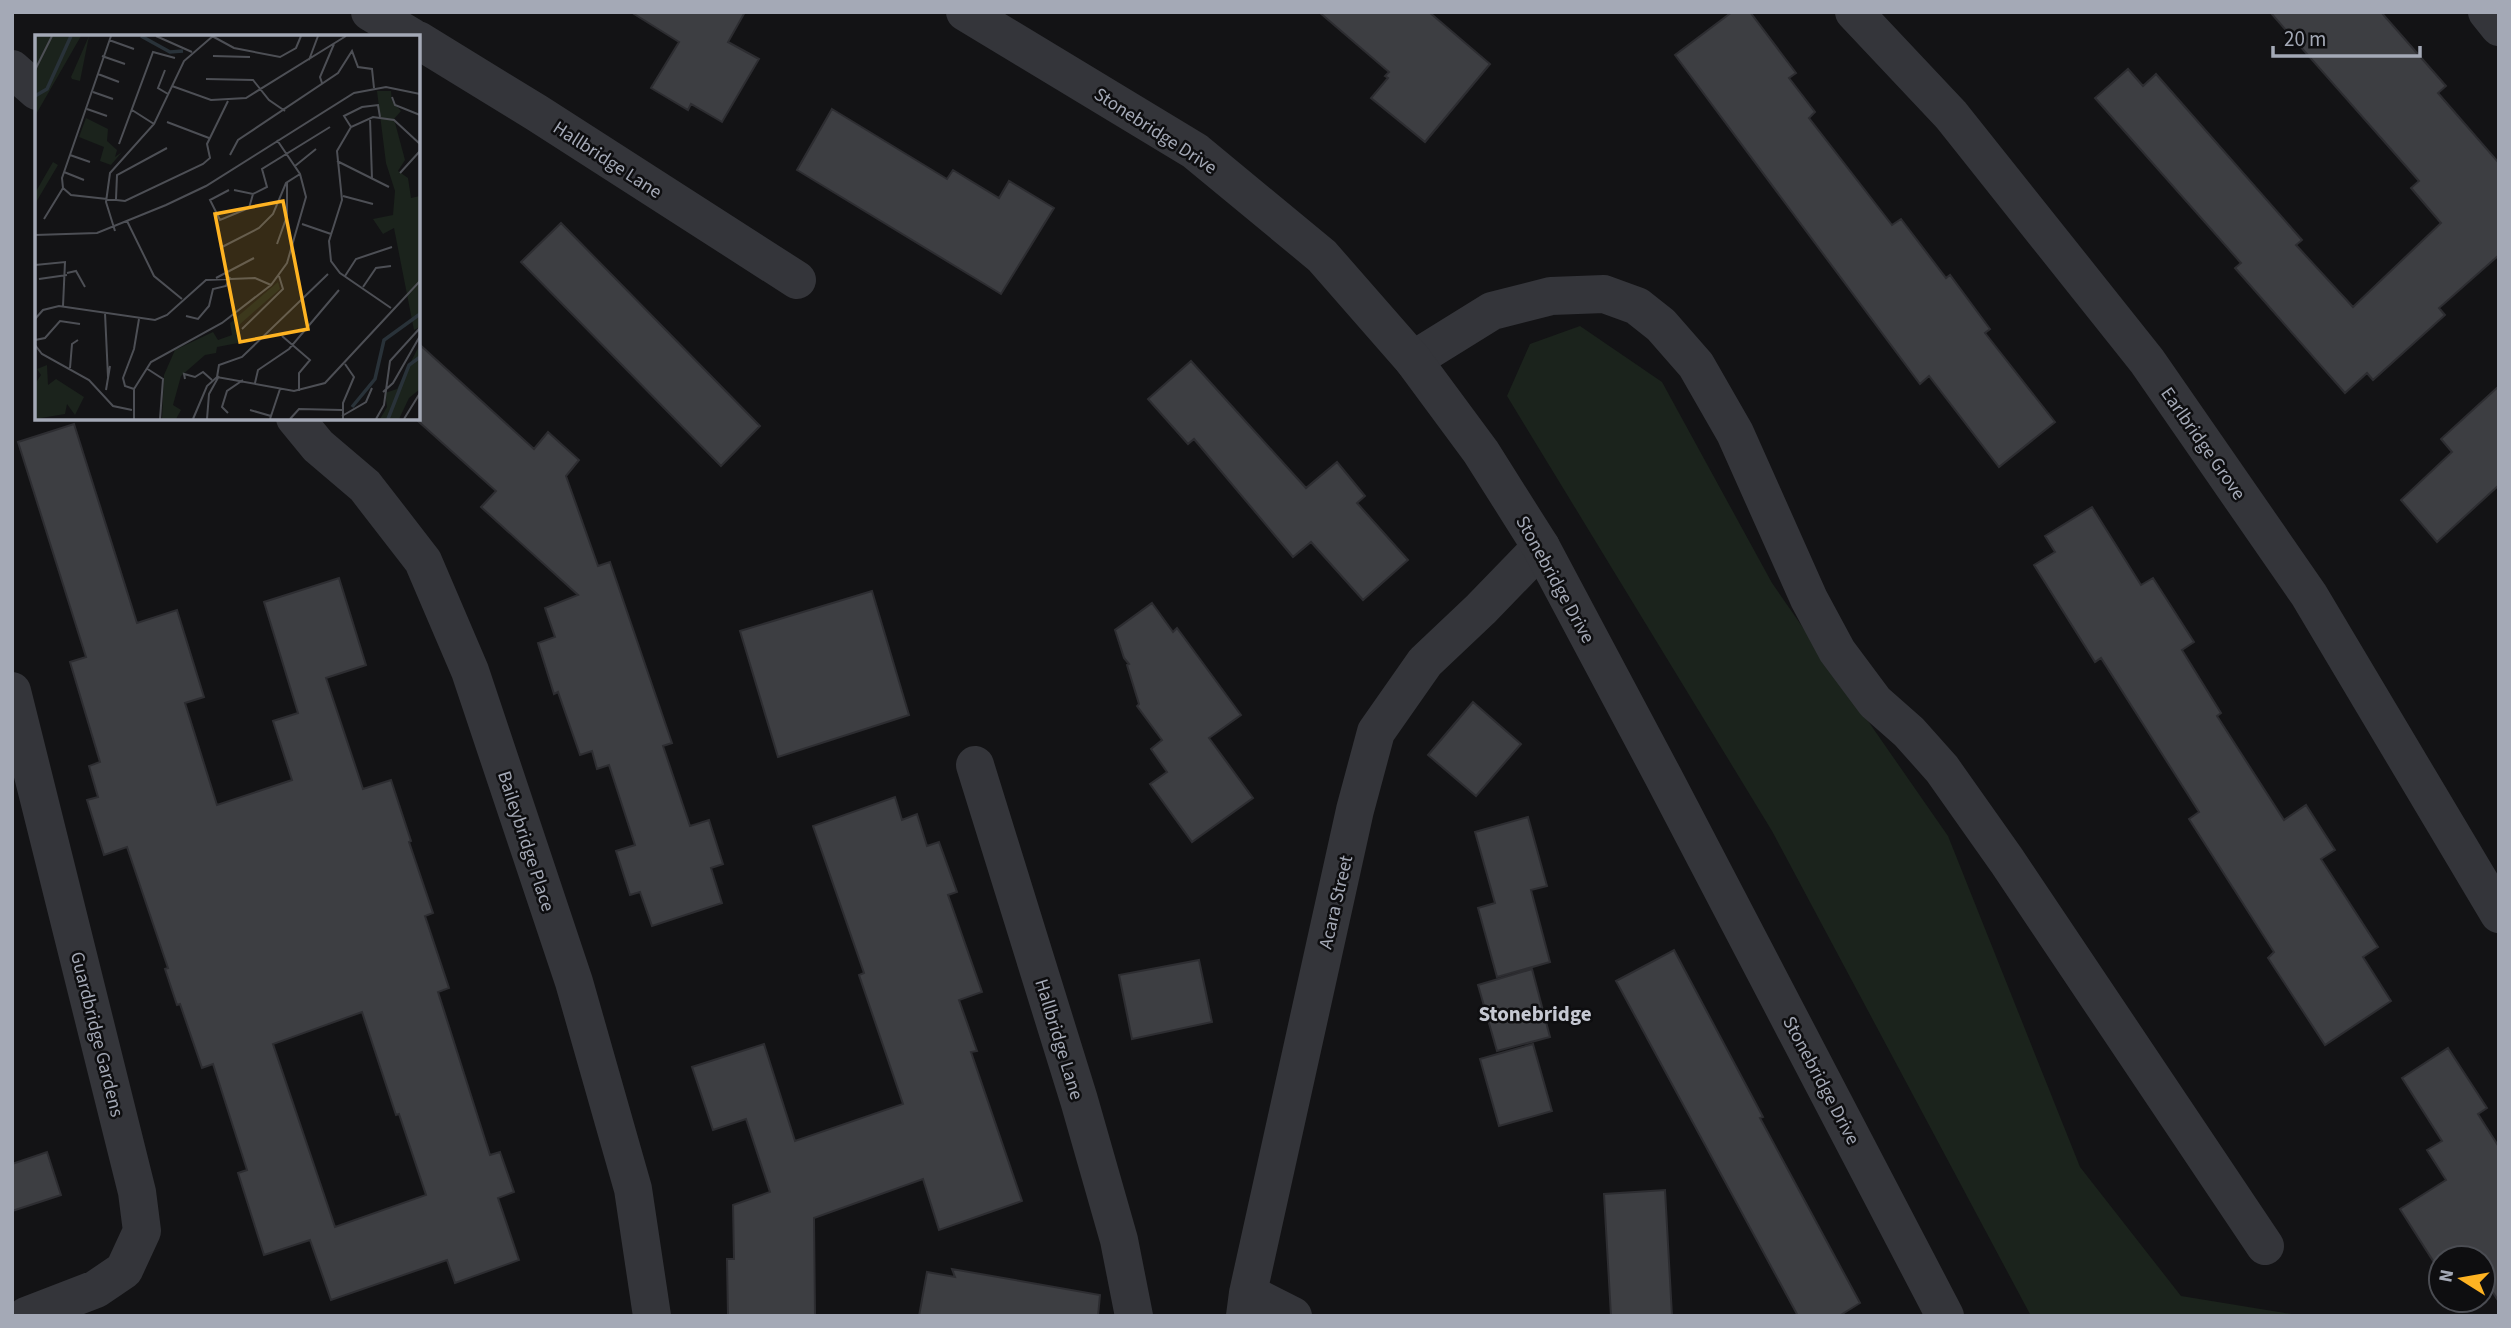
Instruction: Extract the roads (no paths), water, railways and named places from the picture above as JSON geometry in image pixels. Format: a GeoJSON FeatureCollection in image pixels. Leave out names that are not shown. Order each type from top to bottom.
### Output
{"type":"FeatureCollection","features":[{"type":"Feature","properties":{"kind":"street"},"geometry":{"type":"LineString","coordinates":[[370,12],[409,35]]}},
{"type":"Feature","properties":{"kind":"street","name":"Stonebridge Drive"},"geometry":{"type":"LineString","coordinates":[[965,12],[1195,151],[1322,256],[1413,360],[1480,452],[1541,547],[1945,1316]]}},
{"type":"Feature","properties":{"kind":"street","name":"Earlbridge Grove"},"geometry":{"type":"LineString","coordinates":[[1854,12],[1951,116],[2147,361],[2309,595],[2499,914]]}},
{"type":"Feature","properties":{"kind":"street"},"geometry":{"type":"LineString","coordinates":[[2487,12],[2499,27]]}},
{"type":"Feature","properties":{"kind":"street","name":"Hallbridge Lane"},"geometry":{"type":"LineString","coordinates":[[420,41],[797,280]]}},
{"type":"Feature","properties":{"kind":"street"},"geometry":{"type":"LineString","coordinates":[[12,69],[35,89]]}},
{"type":"Feature","properties":{"kind":"street"},"geometry":{"type":"LineString","coordinates":[[1413,360],[1492,310],[1551,296],[1604,294],[1637,306],[1661,325],[1696,365],[1735,433],[1808,599],[1837,651],[1875,702],[1909,733],[1942,769],[2015,872],[2264,1246]]}},
{"type":"Feature","properties":{"kind":"street","name":"Baileybridge Place"},"geometry":{"type":"LineString","coordinates":[[297,420],[318,446],[365,486],[423,561],[470,671],[582,1008],[633,1189],[652,1316]]}},
{"type":"Feature","properties":{"kind":"street","name":"Acara Street"},"geometry":{"type":"LineString","coordinates":[[1246,1305],[1355,810],[1376,732],[1425,662],[1541,547]]}},
{"type":"Feature","properties":{"kind":"street","name":"Guardbridge Gardens"},"geometry":{"type":"LineString","coordinates":[[12,691],[137,1192],[142,1231],[124,1270],[96,1289],[26,1316]]}},
{"type":"Feature","properties":{"kind":"street","name":"Hallbridge Lane"},"geometry":{"type":"LineString","coordinates":[[975,765],[1079,1100],[1119,1240],[1134,1316]]}},
{"type":"Feature","properties":{"kind":"street"},"geometry":{"type":"LineString","coordinates":[[1246,1305],[1293,1316]]}},
{"type":"Feature","properties":{"kind":"district","name":"Stonebridge"},"geometry":{"type":"Point","coordinates":[1535,1014]}}]}
